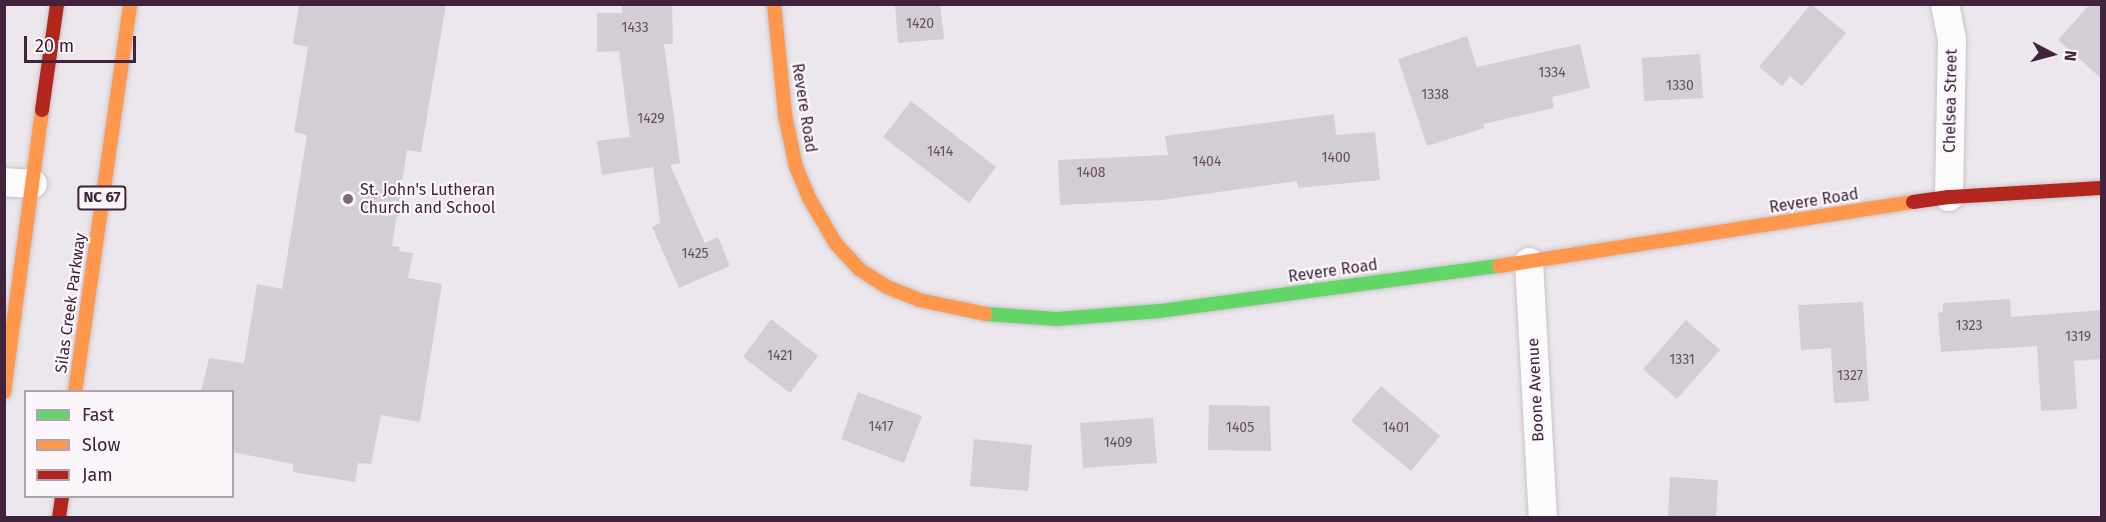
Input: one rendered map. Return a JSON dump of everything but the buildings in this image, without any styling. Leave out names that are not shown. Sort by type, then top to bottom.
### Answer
[{"type":"street","points":[[4,392],[57,4]]},
{"type":"street","name":"Silas Creek Parkway","points":[[75,390],[130,4]]},
{"type":"street","name":"Revere Road","points":[[774,4],[785,115],[796,167],[809,198],[836,244],[859,269],[887,287],[920,300],[988,314],[1057,319],[1160,311],[1529,262],[1949,197],[2102,188]]},
{"type":"street","name":"Chelsea Street","points":[[1945,4],[1952,39],[1949,197]]},
{"type":"street","points":[[4,182],[33,184]]},
{"type":"street","name":"Boone Avenue","points":[[1529,262],[1543,518]]},
{"type":"street","points":[[59,518],[62,498]]},
{"type":"traffic: fast","points":[[986,314],[1057,319],[1160,311],[1499,266]]},
{"type":"traffic: slow","points":[[75,390],[130,4]]},
{"type":"traffic: slow","points":[[774,4],[785,115],[796,167],[809,198],[836,244],[859,269],[887,287],[919,300],[986,314]]},
{"type":"traffic: slow","points":[[4,392],[42,110]]},
{"type":"traffic: slow","points":[[1499,266],[1913,202]]},
{"type":"traffic: jam","points":[[42,110],[57,4]]},
{"type":"traffic: jam","points":[[1913,202],[1949,197],[2102,188]]},
{"type":"traffic: jam","points":[[59,518],[62,498]]},
{"type":"place","name":"St. John's Lutheran Church and School","points":[[348,199]]}]
